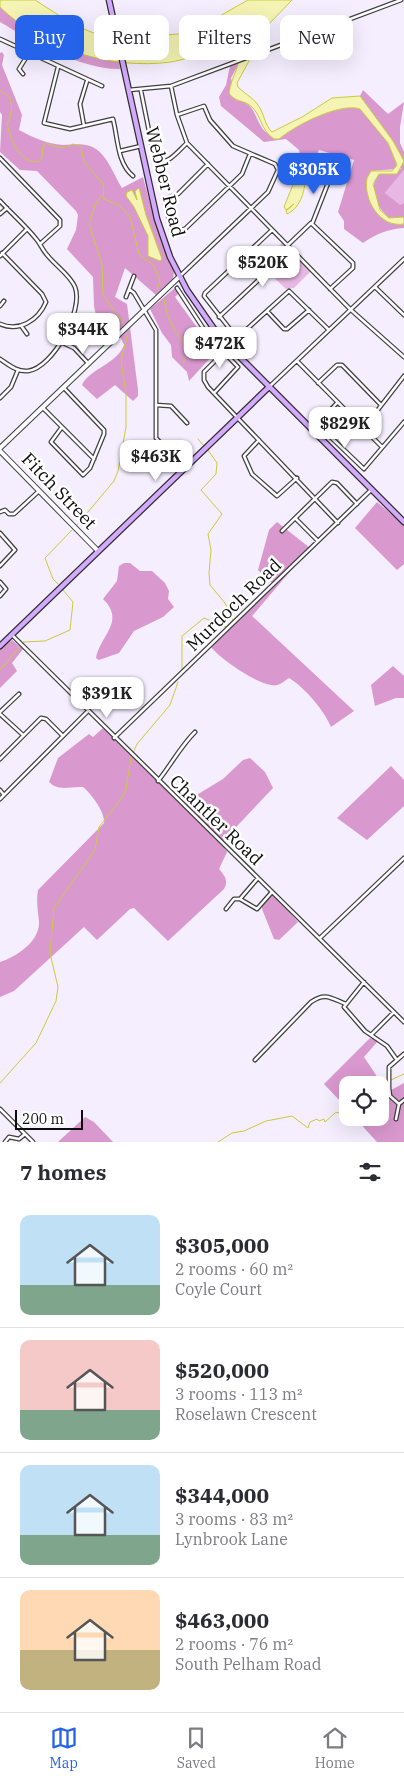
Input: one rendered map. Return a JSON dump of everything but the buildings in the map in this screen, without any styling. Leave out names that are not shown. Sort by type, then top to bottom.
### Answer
[{"type":"main road","name":"Webber Road","points":[[109,0],[157,219],[180,276],[210,325],[404,522]]},
{"type":"main road","points":[[0,646],[269,387]]},
{"type":"street","points":[[129,90],[170,86],[401,0]]},
{"type":"street","points":[[0,38],[15,46]]},
{"type":"street","points":[[22,74],[19,69],[25,60]]},
{"type":"street","points":[[44,60],[102,86]]},
{"type":"street","points":[[58,67],[44,123],[70,129],[113,119],[125,167],[133,176]]},
{"type":"street","points":[[84,126],[80,104],[87,80]]},
{"type":"street","points":[[170,86],[177,115],[187,143],[351,310],[404,357]]},
{"type":"street","points":[[141,90],[155,161],[159,162],[170,159],[187,143]]},
{"type":"street","points":[[0,449],[268,192],[278,170],[275,164],[236,148],[210,120],[205,106],[177,115]]},
{"type":"street","points":[[120,151],[141,146]]},
{"type":"street","points":[[208,164],[178,194],[164,199],[171,230],[174,232],[186,229],[244,172],[250,154]]},
{"type":"street","points":[[0,158],[60,220],[60,226],[40,244]]},
{"type":"street","points":[[288,245],[312,224],[332,173]]},
{"type":"street","points":[[0,201],[72,281],[77,292],[74,314],[56,352],[38,368],[18,370],[0,359]]},
{"type":"street","points":[[0,214],[6,208]]},
{"type":"street","points":[[312,224],[354,266],[330,288]]},
{"type":"street","points":[[0,324],[11,328],[22,327],[44,307],[45,299],[1,255],[27,229]]},
{"type":"street","points":[[272,230],[204,294],[219,317],[238,338],[289,291],[329,330]]},
{"type":"street","points":[[219,317],[265,274],[247,253]]},
{"type":"street","points":[[269,387],[404,259]]},
{"type":"street","points":[[126,297],[134,276]]},
{"type":"street","points":[[375,287],[404,314]]},
{"type":"street","points":[[177,288],[210,337],[238,367],[215,392]]},
{"type":"street","points":[[129,289],[134,293],[156,330],[156,438],[185,468]]},
{"type":"street","points":[[0,306],[4,301]]},
{"type":"street","points":[[267,311],[286,329],[291,328],[310,310]]},
{"type":"street","points":[[22,327],[27,334]]},
{"type":"street","points":[[198,346],[210,337]]},
{"type":"street","points":[[61,342],[74,348],[88,363]]},
{"type":"street","points":[[224,352],[204,372],[204,380],[338,523]]},
{"type":"street","points":[[297,361],[382,448]]},
{"type":"street","points":[[318,383],[337,365],[342,365],[381,405]]},
{"type":"street","points":[[0,398],[11,387],[18,370]]},
{"type":"street","points":[[363,429],[404,376]]},
{"type":"street","points":[[62,427],[51,442],[83,475],[90,468],[104,430],[64,388]]},
{"type":"street","points":[[337,403],[317,424],[364,469],[404,422]]},
{"type":"street","points":[[156,405],[171,406],[187,423]]},
{"type":"street","points":[[43,408],[94,459]]},
{"type":"street","points":[[259,440],[244,456],[252,474],[277,496],[296,478]]},
{"type":"street","name":"Fitch Street","points":[[0,449],[98,551]]},
{"type":"street","points":[[282,531],[335,482],[357,504]]},
{"type":"street","name":"Murdoch Road","points":[[114,738],[372,489]]},
{"type":"street","points":[[2,510],[14,514],[39,491]]},
{"type":"street","points":[[296,519],[318,542]]},
{"type":"street","points":[[0,533],[15,550],[0,566]]},
{"type":"street","points":[[0,582],[6,589],[0,596]]},
{"type":"street","name":"Chantler Road","points":[[12,635],[87,712],[404,1022]]},
{"type":"street","points":[[19,694],[0,713],[23,735]]},
{"type":"street","points":[[0,799],[87,712]]},
{"type":"street","points":[[0,758],[43,718],[63,736]]},
{"type":"street","points":[[158,781],[172,763],[183,744],[195,732]]},
{"type":"street","points":[[0,790],[4,795]]},
{"type":"street","points":[[320,938],[404,858]]},
{"type":"street","points":[[240,899],[258,878]]},
{"type":"street","points":[[226,909],[234,899],[240,899],[257,908],[272,892]]},
{"type":"street","points":[[364,982],[344,1007],[371,1035],[388,1046],[396,1060]]},
{"type":"street","points":[[256,1060],[320,996],[326,995],[346,1004]]},
{"type":"street","points":[[371,1035],[394,1012]]},
{"type":"street","points":[[387,1076],[387,1070],[404,1054]]},
{"type":"street","points":[[389,1092],[390,1096],[399,1104]]},
{"type":"street","points":[[396,1119],[399,1104],[404,1100]]},
{"type":"street","points":[[0,1109],[32,1142]]},
{"type":"street","points":[[5,1142],[9,1137],[19,1139],[25,1134]]},
{"type":"shaded area","points":[[0,0],[35,0],[58,15],[15,15],[15,20],[0,7]]},
{"type":"shaded area","points":[[248,0],[292,0],[270,23],[270,15],[221,15]]},
{"type":"shaded area","points":[[0,7],[15,20],[15,31],[0,22]]},
{"type":"shaded area","points":[[84,29],[94,33],[94,57],[84,54]]},
{"type":"shaded area","points":[[179,34],[179,60],[148,64],[108,60],[169,60],[169,35]]},
{"type":"shaded area","points":[[2,52],[4,55],[2,65],[22,115],[19,130],[34,138],[51,143],[83,145],[96,149],[108,162],[122,188],[143,177],[156,225],[174,272],[173,279],[156,295],[125,268],[115,297],[127,304],[138,390],[138,396],[133,401],[115,385],[97,399],[82,385],[86,379],[115,357],[124,345],[120,336],[114,330],[98,324],[94,306],[93,277],[67,249],[76,230],[78,215],[76,211],[37,171],[20,170],[0,152],[2,115],[0,112],[0,53]]},
{"type":"shaded area","points":[[84,54],[94,57],[94,60],[119,61],[120,69],[105,68],[74,60],[84,60]]},
{"type":"shaded area","points":[[239,61],[249,61],[237,83],[238,87],[256,103],[272,132],[302,117],[332,98],[360,96],[393,141],[404,161],[397,174],[379,174],[373,184],[380,210],[389,218],[404,217],[404,224],[388,222],[375,211],[371,203],[366,186],[367,178],[371,171],[392,171],[397,165],[388,143],[360,109],[341,109],[318,116],[279,139],[274,139],[266,131],[252,107],[234,98],[229,93]]},
{"type":"shaded area","points":[[240,61],[231,78],[236,100],[250,106],[263,130],[279,139],[318,116],[341,109],[360,109],[384,137],[394,154],[396,162],[396,169],[371,171],[367,178],[374,203],[381,217],[394,224],[404,224],[404,228],[382,232],[363,243],[344,229],[344,221],[338,212],[354,160],[319,150],[312,166],[302,165],[299,150],[286,139],[264,142],[221,106],[219,97],[226,85],[230,66]]},
{"type":"shaded area","points":[[363,90],[388,114],[404,102],[400,127],[400,143],[404,152],[404,170],[385,193],[400,205],[404,203],[404,217],[389,218],[375,198],[375,180],[379,174],[392,174],[401,169],[393,141],[360,96]]},
{"type":"shaded area","points":[[404,170],[404,203],[400,206],[385,193]]},
{"type":"shaded area","points":[[298,172],[306,174],[304,191],[296,207],[287,214],[286,211],[294,204],[286,210],[284,207]]},
{"type":"shaded area","points":[[139,188],[146,215],[162,259],[160,261],[148,256],[148,236],[134,207],[126,196],[127,192],[132,190],[137,200],[135,191]]},
{"type":"shaded area","points":[[283,242],[311,271],[294,288],[286,289],[260,264]]},
{"type":"shaded area","points":[[176,287],[179,293],[175,297],[214,351],[213,355],[189,381],[187,372],[172,357],[171,345],[162,333],[150,309]]},
{"type":"shaded area","points":[[377,502],[404,525],[404,564],[397,570],[355,528]]},
{"type":"shaded area","points":[[277,522],[310,548],[252,616],[354,711],[331,727],[313,699],[289,678],[276,685],[264,683],[239,670],[222,658],[211,647],[274,585],[258,570],[269,530]]},
{"type":"shaded area","points":[[124,563],[130,563],[140,571],[152,571],[165,583],[169,591],[168,599],[174,607],[163,617],[134,631],[119,653],[99,660],[96,658],[98,650],[112,622],[112,614],[103,599],[117,581],[119,566]]},
{"type":"shaded area","points":[[12,640],[23,649],[12,663],[17,671],[0,688],[0,649]]},
{"type":"shaded area","points":[[393,666],[404,676],[404,698],[396,698],[375,706],[371,685]]},
{"type":"shaded area","points":[[103,728],[185,802],[223,779],[243,760],[250,758],[265,772],[273,788],[221,843],[227,852],[219,869],[226,880],[224,889],[168,941],[134,908],[130,909],[97,940],[84,927],[14,991],[0,997],[0,962],[20,952],[36,936],[39,922],[38,890],[104,823],[103,814],[83,787],[61,788],[49,782],[58,758],[89,734],[93,737]]},
{"type":"shaded area","points":[[391,766],[404,780],[404,806],[367,840],[337,818]]},
{"type":"shaded area","points":[[270,893],[278,899],[298,922],[279,940],[274,939],[262,909],[262,902]]},
{"type":"shaded area","points":[[370,1038],[378,1041],[364,1057],[377,1076],[339,1076],[339,1100],[324,1084]]},
{"type":"shaded area","points":[[404,1083],[404,1142],[377,1142],[362,1126],[389,1126],[389,1091]]},
{"type":"shaded area","points":[[85,1117],[94,1122],[113,1142],[58,1142]]},
{"type":"waterway","points":[[0,91],[5,93],[10,100],[11,114],[7,124],[16,149],[25,158],[38,162],[42,157],[43,146],[46,143],[60,147],[73,144],[81,147],[84,162],[103,184],[104,199],[120,206],[130,217],[139,254],[153,265],[160,280],[157,290]]},
{"type":"waterway","points":[[102,195],[95,205],[89,224],[102,265],[103,295],[123,323]]},
{"type":"waterway","points":[[164,299],[167,314],[189,350],[183,363]]},
{"type":"waterway","points":[[77,525],[114,481],[118,471],[126,427],[126,394],[121,361],[128,333]]},
{"type":"waterway","points":[[198,439],[204,446]]},
{"type":"waterway","points":[[182,670],[182,636],[204,618],[226,627],[233,620],[225,603],[210,585],[211,550],[208,534],[222,514],[201,490],[216,474],[217,463],[208,450]]},
{"type":"waterway","points":[[58,584],[53,579],[45,558],[72,530]]},
{"type":"waterway","points":[[23,642],[45,641],[70,630],[73,602],[63,590]]},
{"type":"waterway","points":[[0,670],[20,647]]},
{"type":"waterway","points":[[133,753],[137,744],[170,705],[178,682]]},
{"type":"waterway","points":[[0,1083],[36,1043],[56,1001],[58,987],[50,953],[54,908],[95,850],[99,827],[121,799],[126,789],[131,758]]},
{"type":"waterway","points":[[389,1081],[404,1074]]},
{"type":"waterway","points":[[218,1142],[232,1133],[244,1131],[266,1121],[292,1116],[308,1128],[310,1122],[317,1119],[319,1121],[324,1119],[325,1122],[335,1113],[339,1112]]}]
